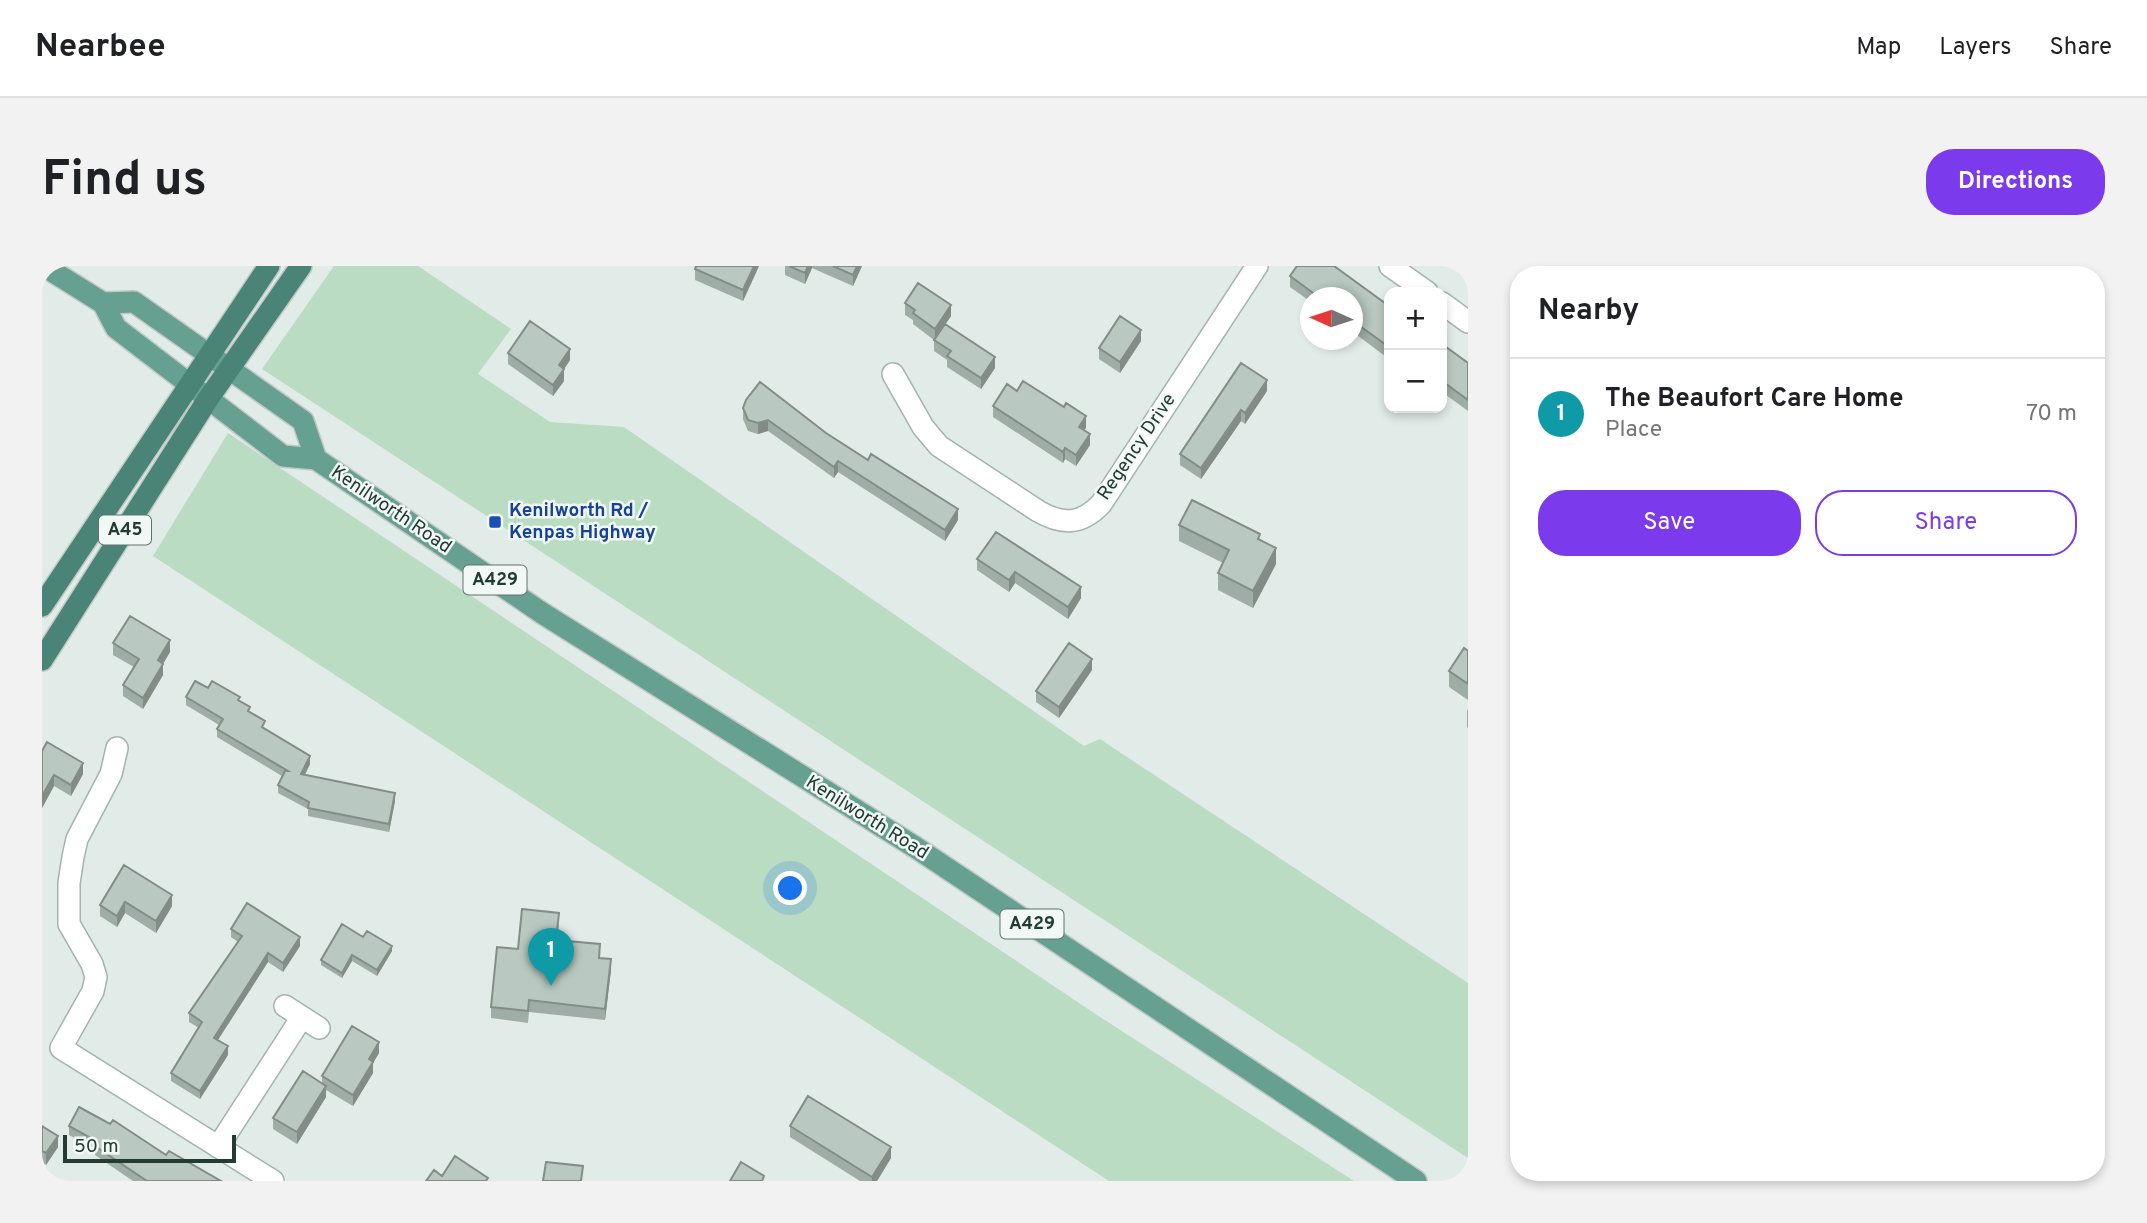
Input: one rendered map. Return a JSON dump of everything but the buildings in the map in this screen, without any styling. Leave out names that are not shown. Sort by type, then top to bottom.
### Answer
[{"type":"highway","name":"A45","points":[[42,606],[187,384],[269,266]]},
{"type":"highway","name":"A45","points":[[42,660],[208,399],[301,266]]},
{"type":"main road","name":"Kenilworth Road","points":[[44,266],[103,303],[116,328],[283,456],[316,458],[553,620],[915,847],[1416,1181]]},
{"type":"main road","name":"Kenilworth Road","points":[[103,303],[134,302],[228,371],[303,421],[316,458]]},
{"type":"street","name":"Regency Drive","points":[[893,374],[923,427],[939,446],[1053,520],[1075,522],[1101,504],[1257,266]]},
{"type":"street","points":[[1390,266],[1420,287]]},
{"type":"street","points":[[1447,307],[1468,322]]},
{"type":"street","points":[[117,748],[111,774],[77,839],[73,857],[69,883],[69,924],[92,964],[96,977],[93,991],[61,1048],[273,1181]]},
{"type":"street","points":[[218,1147],[302,1017]]},
{"type":"green space","points":[[334,266],[418,266],[511,329],[478,374],[550,422],[624,427],[1084,746],[1100,739],[1468,983],[1468,1158],[262,369]]},
{"type":"green space","points":[[228,433],[1094,1013],[1354,1181],[1109,1181],[153,556]]},
{"type":"place","name":"Kenilworth Rd / Kenpas Highway","points":[[495,522]]},
{"type":"place","name":"The Beaufort Care Home","points":[[551,986]]}]
